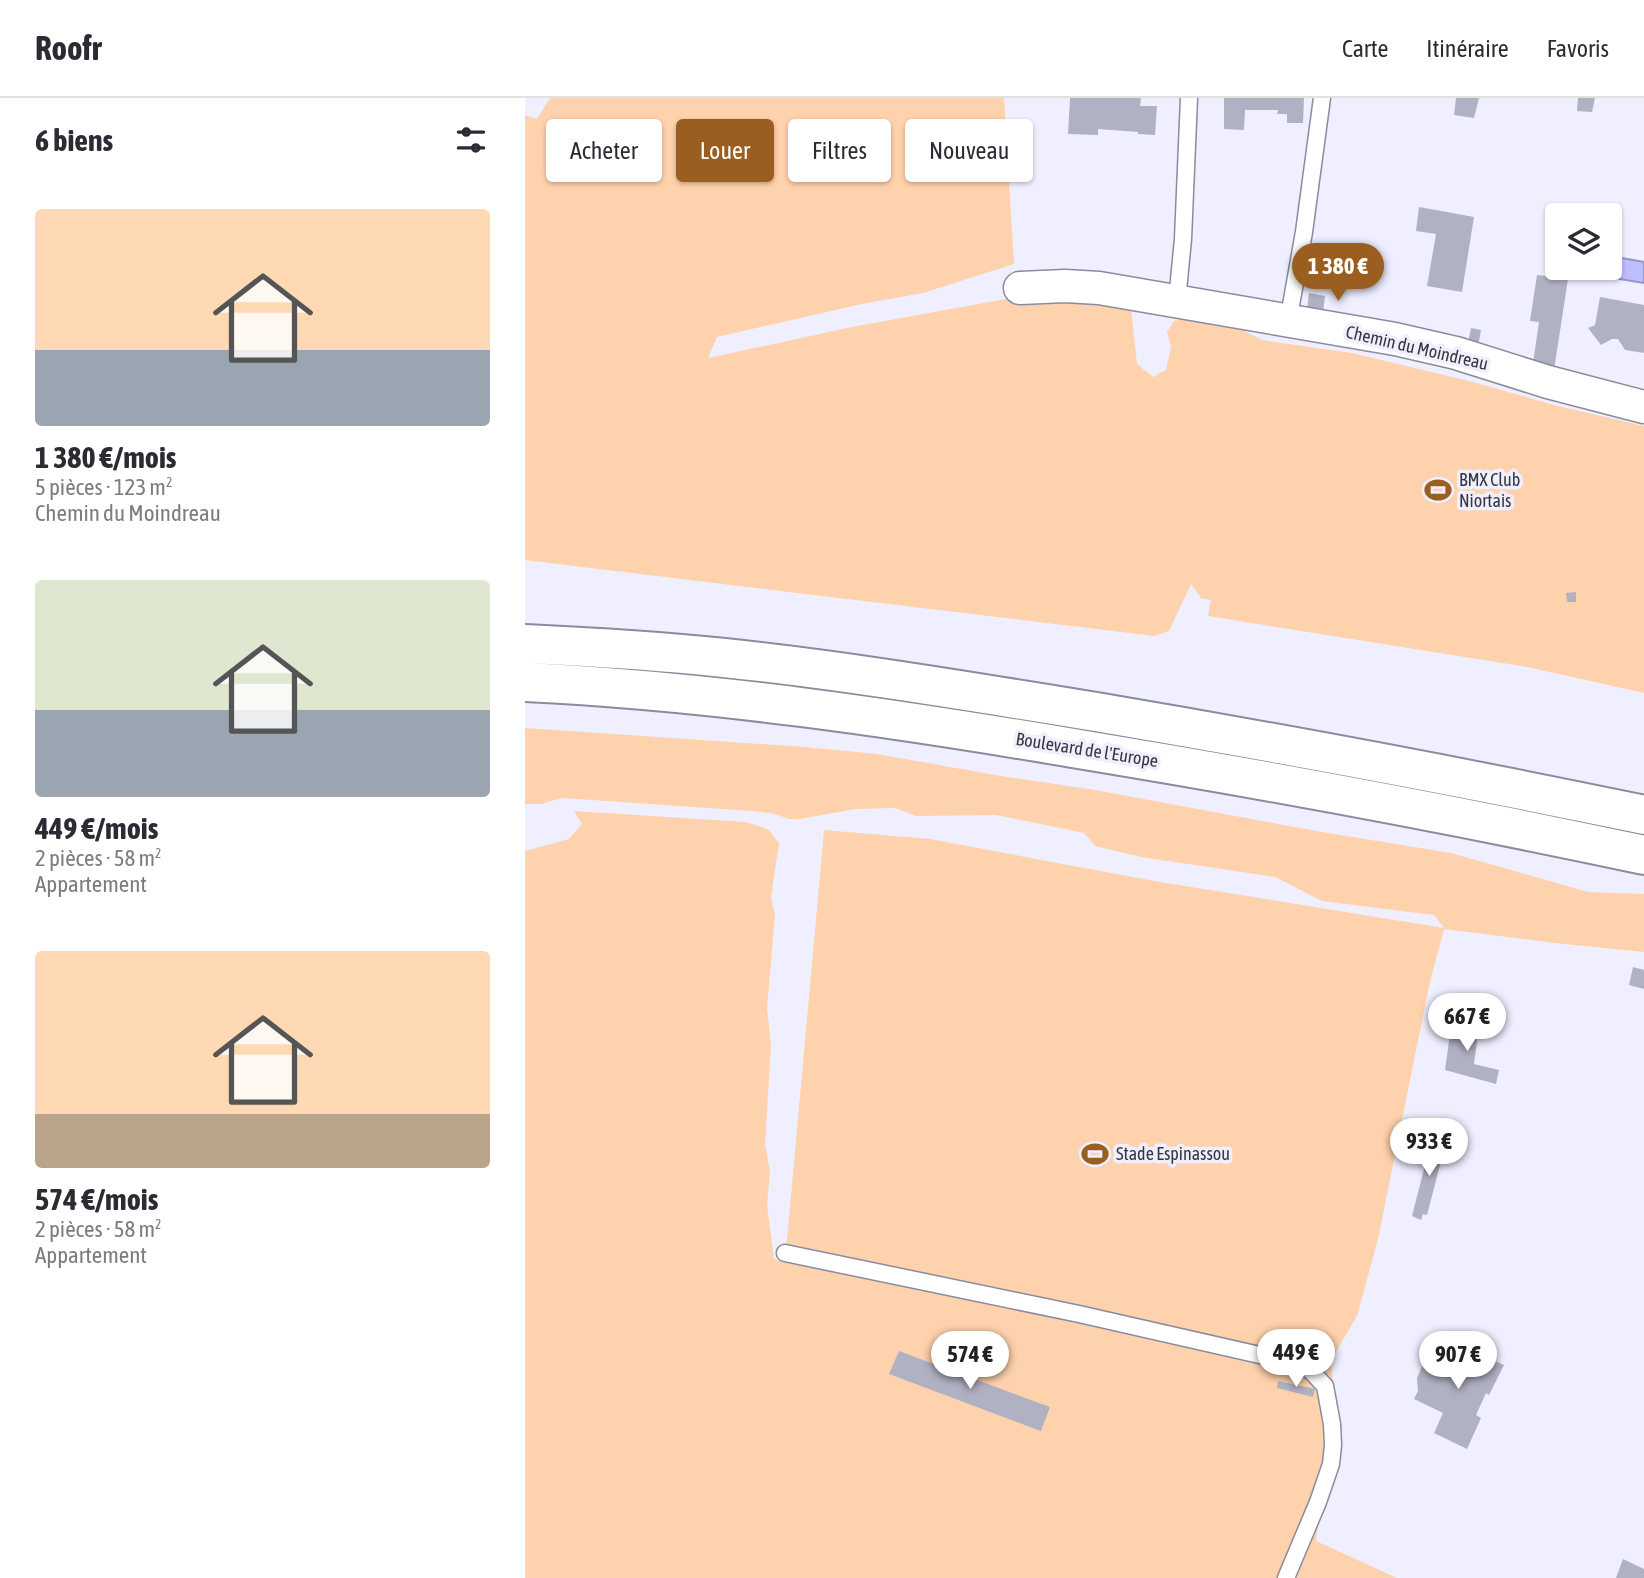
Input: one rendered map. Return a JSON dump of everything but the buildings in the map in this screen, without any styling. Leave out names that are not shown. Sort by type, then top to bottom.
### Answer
[{"type":"highway","points":[[525,643],[725,658],[992,695],[1296,747],[1644,815]]},
{"type":"highway","name":"Boulevard de l'Europe","points":[[525,682],[622,687],[730,698],[972,731],[1395,804],[1644,855]]},
{"type":"street","name":"Chemin du Moindreau","points":[[1020,289],[1065,286],[1099,288],[1395,339],[1456,353],[1548,382],[1644,407]]},
{"type":"lane","points":[[1177,301],[1183,239],[1189,98]]},
{"type":"lane","points":[[1288,322],[1304,232],[1322,98]]},
{"type":"lane","points":[[785,1253],[1079,1314],[1277,1359],[1310,1370],[1325,1387],[1332,1423],[1331,1464],[1286,1578]]},
{"type":"shaded area","points":[[550,98],[1004,98],[1005,119],[905,119],[905,182],[1009,182],[1014,264],[923,293],[717,337],[708,358],[852,327],[1017,297],[1130,300],[1137,364],[1153,377],[1166,370],[1171,346],[1167,332],[1174,321],[1190,316],[1242,330],[1262,340],[1352,353],[1644,426],[1644,693],[1527,667],[1208,616],[1211,600],[1201,598],[1191,584],[1169,631],[1154,636],[525,560],[525,115],[537,119]]},
{"type":"shaded area","name":"Stade Espinassou","points":[[525,728],[877,754],[1451,853],[1588,892],[1644,894],[1644,952],[1444,929],[1429,986],[1378,1239],[1357,1316],[1331,1360],[1334,1393],[1316,1541],[1397,1578],[525,1578],[525,851],[569,839],[582,824],[574,811],[745,822],[768,829],[779,843],[771,898],[775,915],[767,1008],[771,1045],[765,1144],[770,1172],[767,1205],[774,1259],[785,1263],[824,830],[930,839],[1154,881],[1444,928],[1434,915],[1322,901],[1275,877],[1141,857],[1095,846],[1084,833],[996,815],[916,816],[895,808],[855,809],[789,819],[752,811],[562,798],[541,804],[525,804]]},
{"type":"water","points":[[1622,258],[1644,262],[1644,283],[1622,279]]},
{"type":"place","name":"BMX Club Niortais","points":[[1438,490]]},
{"type":"place","name":"Stade Espinassou","points":[[1095,1154]]}]
